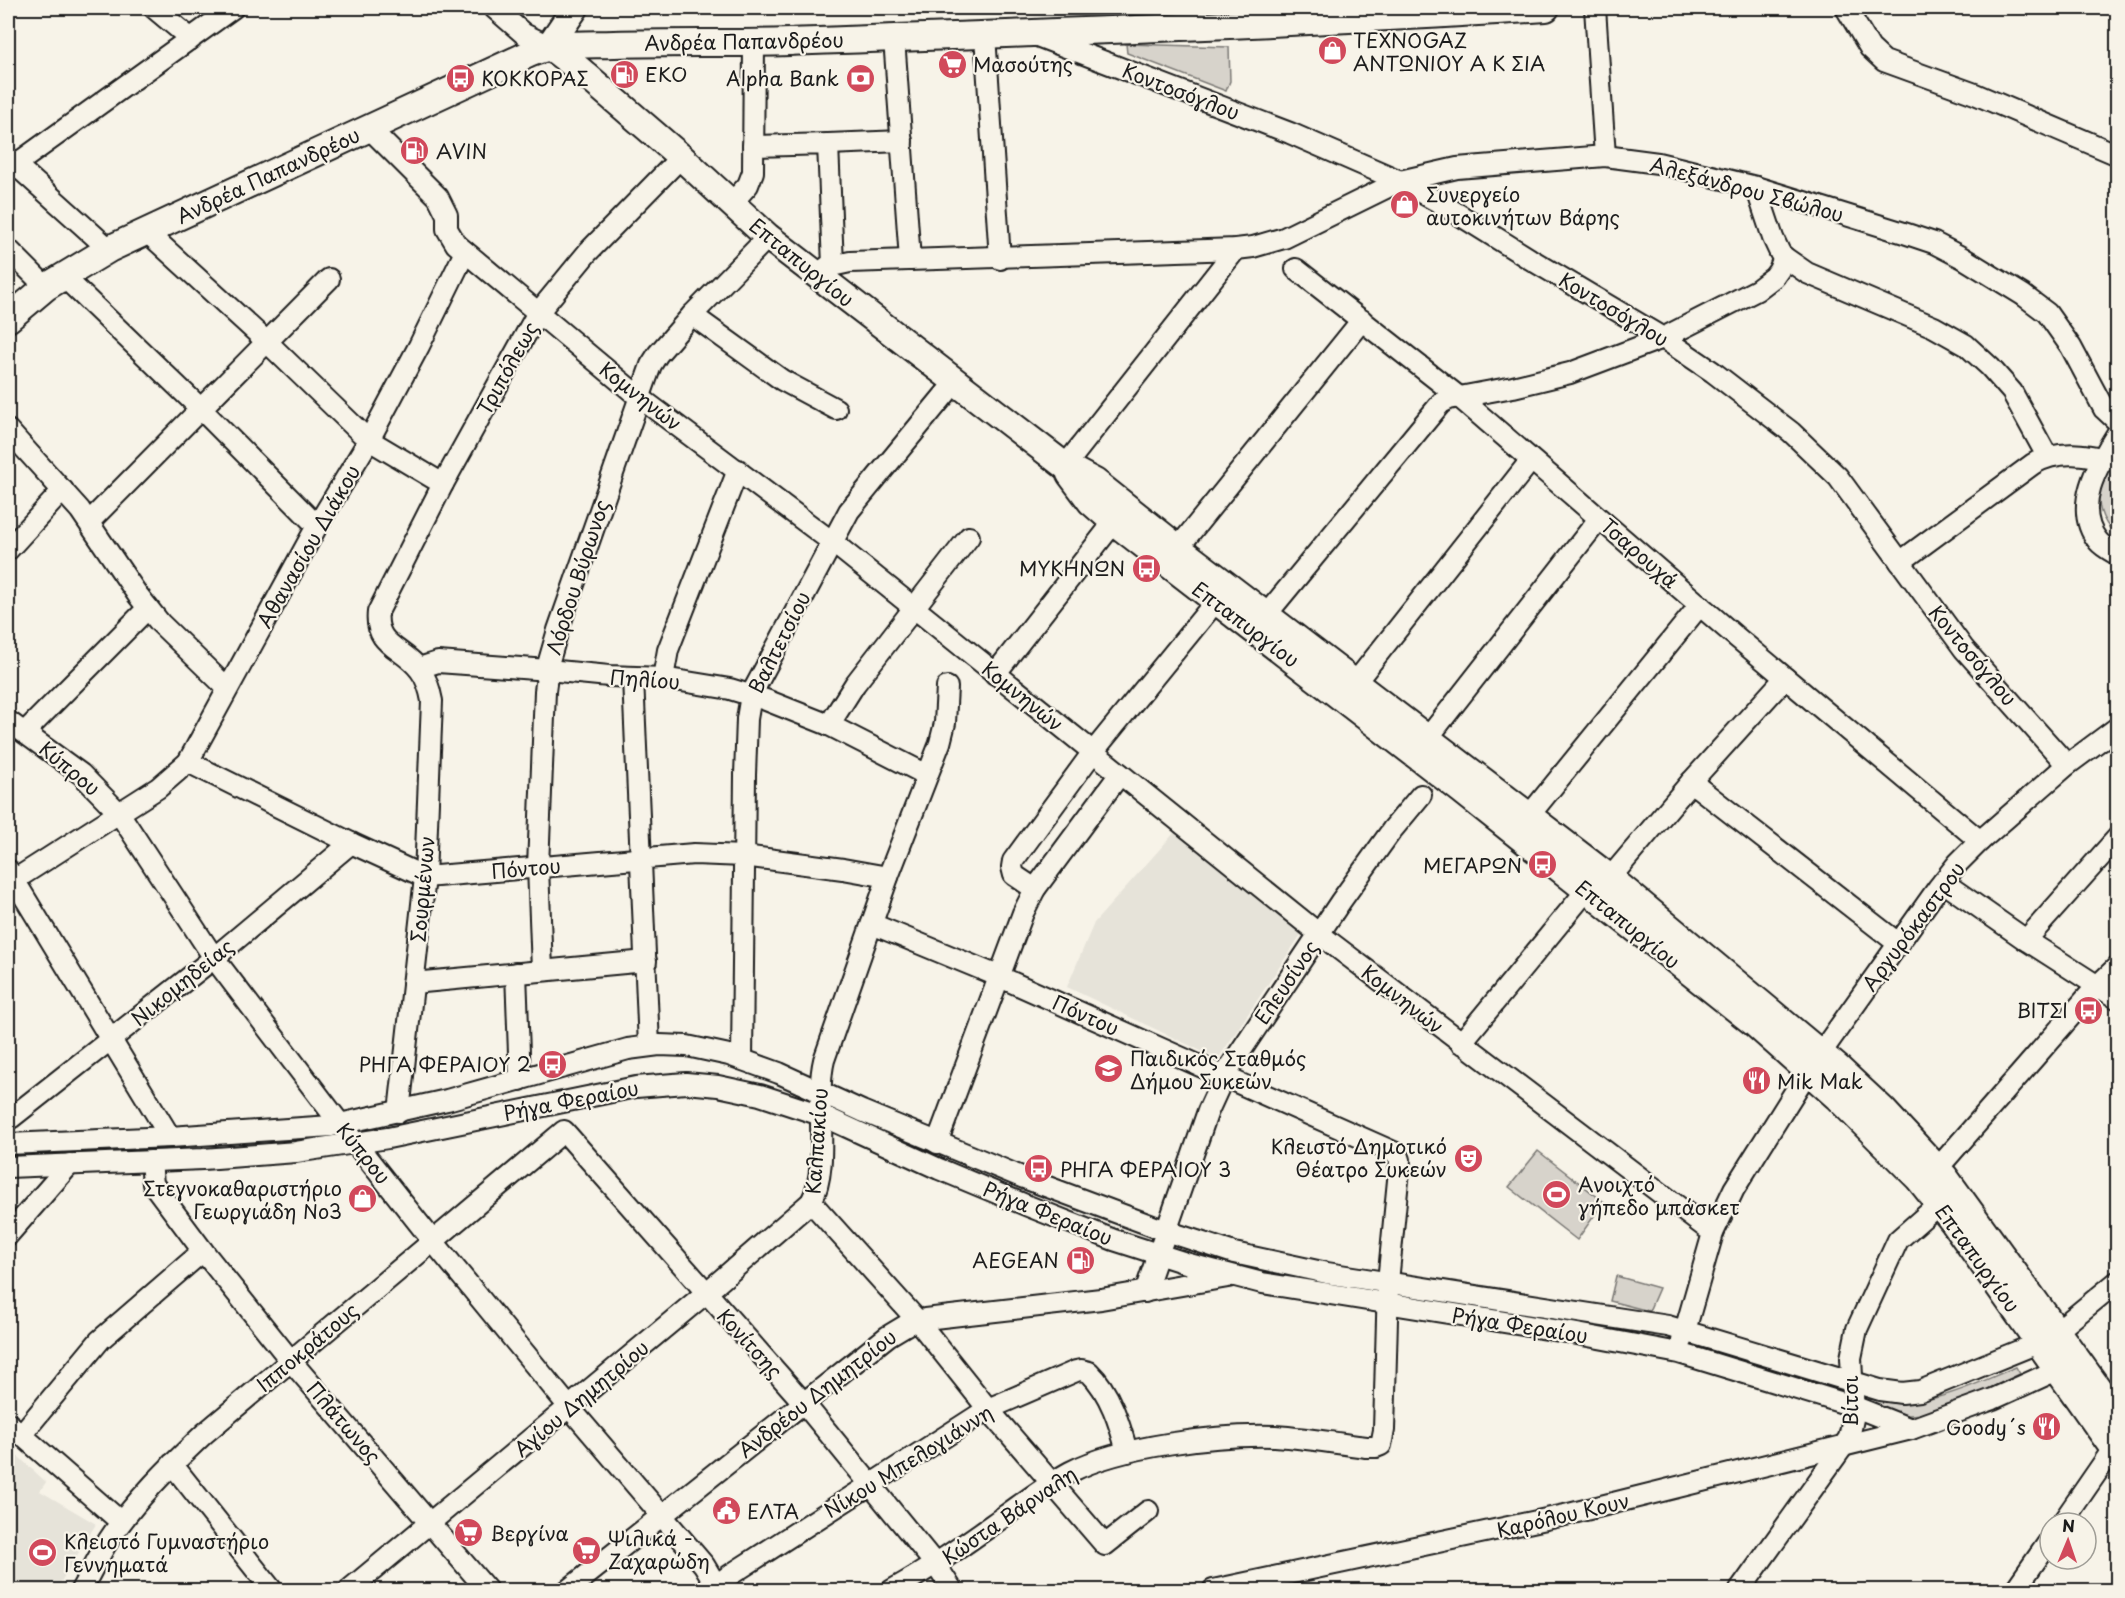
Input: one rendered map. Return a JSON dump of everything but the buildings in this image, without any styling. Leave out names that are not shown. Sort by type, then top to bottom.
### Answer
[{"type":"main road","points":[[549,46],[575,8]]},
{"type":"main road","name":"Ανδρέα Παπανδρέου","points":[[8,319],[54,281],[109,249],[549,46],[754,43],[1196,27],[1546,8]]},
{"type":"main road","name":"Επταπυργίου","points":[[549,46],[681,158],[768,237],[825,271],[956,381],[1065,466],[1095,482],[1610,878],[1814,1062],[1939,1204],[1981,1260],[2047,1337]]},
{"type":"main road","name":"Επταπυργίου","points":[[1065,466],[1091,502],[1114,522],[1356,707],[1754,1023],[1814,1062],[1863,1090],[1938,1168],[1965,1203],[2047,1337],[2068,1366],[2115,1452]]},
{"type":"main road","name":"Επταπυργίου","points":[[2068,1366],[2118,1416]]},
{"type":"street","points":[[154,8],[191,39]]},
{"type":"street","points":[[109,249],[11,162],[191,39],[232,8]]},
{"type":"street","points":[[494,8],[524,34],[549,46]]},
{"type":"street","points":[[1595,8],[1605,156]]},
{"type":"street","points":[[1846,8],[1870,48],[1884,61],[1975,94],[2118,155]]},
{"type":"street","name":"Κοντοσόγλου","points":[[1029,33],[1290,133],[1401,181],[1663,338],[1731,386],[1808,447],[1847,489],[1975,662],[2067,765]]},
{"type":"street","points":[[986,35],[1000,258]]},
{"type":"street","points":[[894,38],[910,260]]},
{"type":"street","points":[[731,204],[750,181],[753,172],[754,43]]},
{"type":"street","name":"Κομνηνών","points":[[369,129],[438,196],[447,215],[447,229],[450,236],[465,252],[537,314],[639,397],[831,541],[1318,933],[1713,1233]]},
{"type":"street","points":[[753,146],[902,141]]},
{"type":"street","points":[[825,271],[828,144]]},
{"type":"street","name":"Αλεξάνδρου Σβώλου","points":[[825,271],[850,262],[1253,247],[1284,238],[1401,181],[1475,166],[1605,156],[1658,163],[1756,188],[1934,243],[1982,269],[2047,313],[2081,363],[2104,409],[2118,422]]},
{"type":"street","name":"Τριπόλεως","points":[[419,668],[378,630],[378,612],[443,484],[537,314],[588,252],[681,158]]},
{"type":"street","points":[[1756,188],[1773,238],[1784,257],[1807,273],[1946,332],[1966,345],[2012,392],[2047,456]]},
{"type":"street","points":[[147,232],[369,440],[443,484]]},
{"type":"street","name":"Λόρδου Βύρωνος","points":[[542,970],[538,867],[548,670],[558,630],[648,372],[658,354],[692,315],[768,237]]},
{"type":"street","points":[[8,249],[54,281],[201,410],[317,526]]},
{"type":"street","points":[[1065,466],[1236,249]]},
{"type":"street","name":"Αθανασίου Διάκου","points":[[10,878],[158,788],[188,762],[317,526],[369,440],[415,354],[465,252]]},
{"type":"street","points":[[1266,615],[1442,403],[1459,397],[1514,387],[1570,373],[1663,338],[1756,290],[1774,277],[1784,257]]},
{"type":"street","name":"Τσαρουχά","points":[[1296,269],[1459,397],[1785,678],[1980,841]]},
{"type":"street","points":[[89,522],[329,279]]},
{"type":"street","points":[[692,315],[782,380],[836,409]]},
{"type":"street","points":[[1178,548],[1362,320]]},
{"type":"street","name":"Βαλτετσίου","points":[[742,1059],[745,775],[747,719],[751,695],[831,541],[856,501],[956,381]]},
{"type":"street","points":[[8,430],[89,522],[148,608],[227,688]]},
{"type":"street","points":[[2118,432],[2110,459],[2090,488],[2088,515],[2098,541],[2118,555]]},
{"type":"street","points":[[1899,562],[2047,456],[2072,454],[2110,459]]},
{"type":"street","points":[[1355,683],[1532,460]]},
{"type":"street","points":[[663,678],[668,650],[738,470]]},
{"type":"street","points":[[8,550],[63,490]]},
{"type":"street","points":[[1427,739],[1599,519]]},
{"type":"street","points":[[995,674],[1114,522]]},
{"type":"street","points":[[829,725],[855,684],[969,537]]},
{"type":"street","points":[[1035,889],[1014,875],[1013,861],[1093,752],[1216,601]]},
{"type":"street","points":[[1528,817],[1700,605]]},
{"type":"street","points":[[26,732],[148,608]]},
{"type":"street","name":"Πηλίου","points":[[419,668],[438,662],[633,678],[663,678],[751,695],[829,725],[927,775]]},
{"type":"street","name":"Σουρμένων","points":[[399,1112],[425,877],[432,701],[430,689],[419,668]]},
{"type":"street","points":[[633,678],[649,1046]]},
{"type":"street","points":[[1610,878],[1691,782],[1785,678]]},
{"type":"street","name":"Καλπακίου","points":[[947,687],[943,734],[888,877],[824,1060],[821,1075],[818,1175],[811,1202],[917,1320],[988,1410],[1105,1545],[1148,1511]]},
{"type":"street","name":"Κύπρου","points":[[8,721],[81,774],[119,813],[214,958],[341,1125],[569,1407],[704,1565],[715,1589]]},
{"type":"street","name":"Αργυρόκαστρου","points":[[1679,1353],[1713,1233],[1739,1181],[1814,1062],[1943,882],[1980,841],[2067,765],[2118,727]]},
{"type":"street","name":"Πόντου","points":[[188,762],[425,877],[680,854],[744,856],[888,877]]},
{"type":"street","points":[[937,1143],[1023,913],[1035,889],[1120,774]]},
{"type":"street","points":[[1691,782],[1899,944]]},
{"type":"street","name":"Ελευσίνος","points":[[1158,1254],[1208,1111],[1224,1076],[1318,933],[1392,830],[1421,795]]},
{"type":"street","points":[[2026,940],[2118,837]]},
{"type":"street","name":"Νικομηδείας","points":[[9,1115],[110,1040],[214,958],[351,843]]},
{"type":"street","points":[[10,878],[170,1137]]},
{"type":"street","points":[[1943,882],[2026,940],[2118,999]]},
{"type":"street","points":[[1461,1043],[1586,891]]},
{"type":"street","name":"Πόντου","points":[[872,924],[998,976],[1398,1154],[1400,1170],[1388,1282]]},
{"type":"street","points":[[413,982],[646,961]]},
{"type":"street","points":[[1938,1168],[2097,986],[2118,966]]},
{"type":"street","points":[[516,973],[520,1080]]},
{"type":"street","name":"Ρήγα Φεραίου","points":[[12,1144],[170,1137],[341,1125],[399,1112],[614,1053],[649,1046],[696,1047],[742,1059],[779,1073],[937,1143],[1199,1242],[1268,1261],[1327,1273],[1685,1330],[1851,1383],[1893,1392],[1920,1391],[2047,1337],[2118,1281]]},
{"type":"street","name":"Ρήγα Φεραίου","points":[[13,1166],[269,1155],[356,1144],[616,1090],[668,1084],[702,1084],[760,1095],[821,1115],[985,1189],[1094,1232],[1234,1276],[1679,1353],[1853,1406],[1911,1429]]},
{"type":"street","points":[[9,1115],[13,1166]]},
{"type":"street","name":"Ιπποκράτους","points":[[81,1590],[121,1522],[172,1464],[205,1433],[432,1240],[564,1131]]},
{"type":"street","name":"Κονίτσης","points":[[564,1131],[803,1402],[936,1565],[951,1588]]},
{"type":"street","name":"Πλάτωνος","points":[[151,1161],[153,1184],[203,1251],[291,1360],[487,1590]]},
{"type":"street","points":[[8,1235],[70,1164]]},
{"type":"street","name":"Αγίου Δημητρίου","points":[[349,1590],[706,1293],[811,1202]]},
{"type":"street","name":"Βίτσι","points":[[1740,1590],[1845,1446],[1852,1429],[1852,1348],[1857,1329],[1902,1234],[1939,1204]]},
{"type":"street","points":[[121,1522],[14,1429],[100,1340],[203,1251]]},
{"type":"street","points":[[1145,1292],[1158,1254]]},
{"type":"street","name":"Ανδρέου Δημητρίου","points":[[568,1590],[892,1333],[917,1320],[1145,1292],[1234,1276]]},
{"type":"street","points":[[1387,1303],[1388,1282]]},
{"type":"street","name":"Κώστα Βάρναλη","points":[[892,1590],[936,1565],[1051,1483],[1088,1464],[1127,1452],[1173,1443],[1268,1436],[1376,1447],[1381,1444],[1384,1430],[1387,1303]]},
{"type":"street","points":[[1911,1429],[1993,1399],[2068,1366]]},
{"type":"street","name":"Νίκου Μπελογιάννη","points":[[715,1589],[870,1484],[988,1410],[1076,1371],[1086,1370],[1093,1375],[1119,1424],[1127,1452]]},
{"type":"street","name":"Καρόλου Κουν","points":[[1213,1590],[1545,1520],[1911,1429]]},
{"type":"street","points":[[2071,1511],[2115,1452]]},
{"type":"street","points":[[172,1464],[272,1590]]},
{"type":"street","points":[[2015,1590],[2038,1557]]},
{"type":"shaded area","points":[[1126,44],[1229,47],[1230,81],[1226,91],[1127,53]]},
{"type":"shaded area","points":[[2108,468],[2117,468],[2117,536],[2106,524],[2099,504],[2102,478]]},
{"type":"shaded area","points":[[1175,832],[1302,933],[1218,1059],[1067,987],[1094,923]]},
{"type":"shaded area","name":"Ανοιχτό γήπεδο μπάσκετ","points":[[1538,1151],[1604,1202],[1577,1240],[1509,1187]]},
{"type":"shaded area","points":[[1616,1276],[1659,1288],[1649,1311],[1610,1301]]},
{"type":"shaded area","points":[[2016,1367],[2020,1374],[1964,1400],[1933,1411],[1907,1415],[1867,1401],[1873,1398],[1910,1402],[1946,1395]]},
{"type":"shaded area","name":"Κλειστό Γυμναστήριο Γεννηματά","points":[[8,1447],[46,1482],[40,1491],[96,1524],[56,1590],[8,1590]]},
{"type":"place","name":"TEXNOGAZ ΑΝΤΩΝΙΟΥ Α Κ ΣΙΑ","points":[[1332,51]]},
{"type":"place","name":"Μασούτης","points":[[952,64]]},
{"type":"place","name":"ΕΚΟ","points":[[624,74]]},
{"type":"place","name":"ΚΟΚΚΟΡΑΣ","points":[[460,78]]},
{"type":"place","name":"Alpha Bank","points":[[860,78]]},
{"type":"place","name":"AVIN","points":[[415,151]]},
{"type":"place","name":"Συνεργείο αυτοκινήτων Βάρης","points":[[1405,205]]},
{"type":"place","name":"ΜΥΚΗΝΩΝ","points":[[1146,568]]},
{"type":"place","name":"ΜΕΓΑΡΩΝ","points":[[1543,865]]},
{"type":"place","name":"ΒΙΤΣΙ","points":[[2089,1010]]},
{"type":"place","name":"ΡΗΓΑ ΦΕΡΑΙΟΥ 2","points":[[552,1064]]},
{"type":"place","name":"Παιδικός Σταθμός Δήμου Συκεών","points":[[1109,1069]]},
{"type":"place","name":"Mik Mak","points":[[1756,1081]]},
{"type":"place","name":"Κλειστό Δημοτικό Θέατρο Συκεών","points":[[1468,1158]]},
{"type":"place","name":"ΡΗΓΑ ΦΕΡΑΙΟΥ 3","points":[[1039,1169]]},
{"type":"place","name":"Ανοιχτό γήπεδο μπάσκετ","points":[[1557,1195]]},
{"type":"place","name":"Στεγνοκαθαριστήριο Γεωργιάδη Νο3","points":[[363,1199]]},
{"type":"place","name":"AEGEAN","points":[[1080,1260]]},
{"type":"place","name":"Goody´s","points":[[2047,1427]]},
{"type":"place","name":"ΕΛΤΑ","points":[[726,1511]]},
{"type":"place","name":"Βεργίνα","points":[[469,1533]]},
{"type":"place","name":"Ψιλικά - Ζαχαρώδη","points":[[587,1550]]},
{"type":"place","name":"Κλειστό Γυμναστήριο Γεννηματά","points":[[43,1553]]}]
